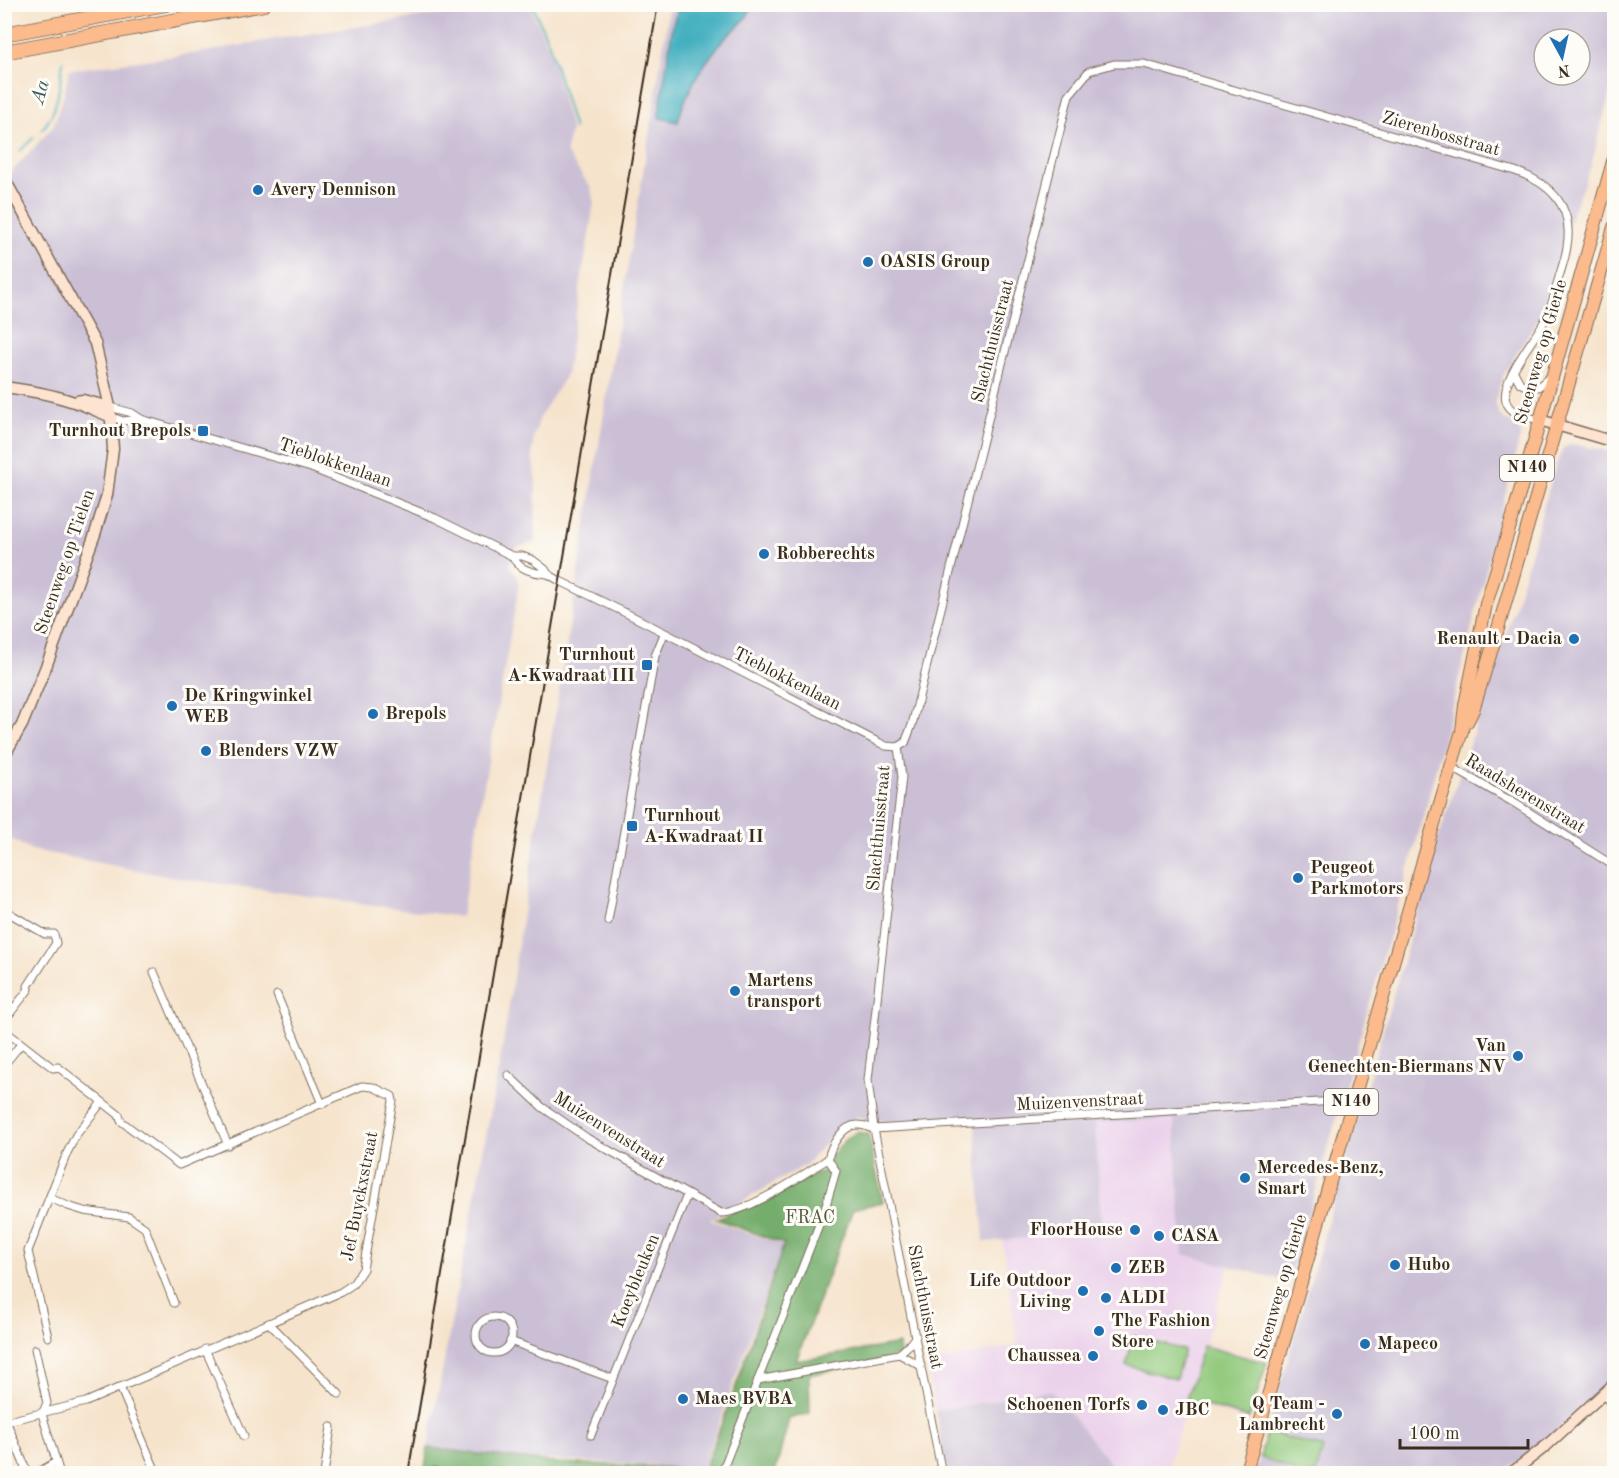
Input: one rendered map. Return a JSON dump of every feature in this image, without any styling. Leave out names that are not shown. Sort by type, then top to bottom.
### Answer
[{"type":"highway","points":[[4,34],[166,4]]},
{"type":"highway","points":[[4,52],[264,4]]},
{"type":"main road","name":"Steenweg op Gierle","points":[[1245,1473],[1280,1359],[1352,1100],[1462,731],[1465,705],[1486,604],[1614,158]]},
{"type":"main road","name":"Steenweg op Gierle","points":[[1462,731],[1473,711],[1496,639],[1614,227]]},
{"type":"street","name":"Zierenbosstraat","points":[[1069,95],[1089,70],[1114,64],[1144,64],[1515,171],[1542,183],[1559,201],[1566,217],[1568,245],[1547,318],[1505,391],[1509,407],[1521,414],[1540,420]]},
{"type":"street","name":"Slachthuisstraat","points":[[942,1473],[874,1129],[868,1080],[902,777],[898,747],[905,743],[912,725],[1069,95]]},
{"type":"street","name":"Steenweg op Tielen","points":[[4,178],[95,343],[111,412],[113,450],[108,495],[98,525],[48,664],[22,725],[4,756]]},
{"type":"street","points":[[1514,372],[1520,383],[1529,388],[1538,387],[1553,375]]},
{"type":"street","points":[[4,387],[74,401],[86,408],[111,412]]},
{"type":"street","name":"Tieblokkenlaan","points":[[111,412],[123,421],[141,419],[311,468],[404,504],[512,556],[534,560],[545,568],[548,574]]},
{"type":"street","points":[[1540,420],[1614,442]]},
{"type":"street","name":"Tieblokkenlaan","points":[[512,556],[518,564],[531,573],[548,574],[886,746],[898,747]]},
{"type":"street","points":[[608,921],[655,656],[664,634]]},
{"type":"street","name":"Raadsherenstraat","points":[[1451,767],[1516,804],[1614,866]]},
{"type":"street","points":[[4,910],[45,934],[54,934],[56,943],[28,986],[29,989],[4,1021]]},
{"type":"street","points":[[154,972],[228,1145]]},
{"type":"street","points":[[277,995],[322,1104]]},
{"type":"street","name":"Jef Buyckxstraat","points":[[4,1030],[53,1068],[58,1067],[119,1115],[121,1121],[179,1165],[366,1085],[392,1096],[393,1101],[363,1269],[353,1284],[341,1292],[86,1402],[42,1414],[5,1420]]},
{"type":"street","points":[[4,1065],[21,1044]]},
{"type":"street","name":"Muizenvenstraat","points":[[508,1075],[542,1107],[587,1138],[721,1213],[738,1211],[828,1159],[830,1151],[845,1130],[860,1125],[874,1129],[1352,1100]]},
{"type":"street","points":[[48,1337],[28,1251],[76,1135],[102,1102]]},
{"type":"street","points":[[721,1473],[824,1212],[836,1171],[828,1159]]},
{"type":"street","name":"Koeybleuken","points":[[591,1435],[687,1195]]},
{"type":"street","points":[[50,1198],[84,1211],[129,1217],[145,1228],[174,1303]]},
{"type":"street","points":[[489,1317],[497,1317],[509,1326],[512,1334],[510,1341],[501,1351],[487,1351],[477,1341],[477,1328],[489,1317]]},
{"type":"street","points":[[269,1323],[339,1394]]},
{"type":"street","points":[[758,1380],[899,1354],[916,1336]]},
{"type":"street","points":[[510,1341],[613,1379]]},
{"type":"street","points":[[35,1349],[47,1403],[42,1414],[60,1473]]},
{"type":"street","points":[[205,1349],[244,1436]]},
{"type":"street","points":[[899,1354],[921,1366]]},
{"type":"street","points":[[1515,1472],[1614,1384]]},
{"type":"street","points":[[120,1388],[157,1473]]},
{"type":"street","points":[[1604,1394],[1614,1409]]},
{"type":"street","points":[[5,1420],[28,1473]]},
{"type":"street","points":[[324,1473],[331,1426]]},
{"type":"street","points":[[36,1473],[56,1462]]},
{"type":"street","points":[[434,1471],[443,1473]]},
{"type":"shaded area","points":[[500,5],[530,6],[550,52],[571,131],[566,149],[567,154],[591,188],[594,203],[566,375],[540,417],[534,436],[532,453],[536,483],[535,542],[517,547],[509,565],[517,575],[519,585],[461,917],[178,878],[32,850],[5,836],[4,180],[53,127],[64,95],[69,70],[199,53]]},
{"type":"shaded area","points":[[670,5],[1614,5],[1614,76],[1591,166],[1572,213],[1540,315],[1503,376],[1495,401],[1499,413],[1515,425],[1521,433],[1424,815],[1289,1282],[1183,1254],[1174,1119],[1095,1123],[1102,1235],[1075,1228],[1060,1229],[1025,1238],[984,1242],[974,1116],[883,1122],[857,1117],[840,1126],[807,1164],[710,1220],[783,1245],[703,1468],[496,1457],[428,1448],[503,1044]]},
{"type":"shaded area","points":[[1572,444],[1614,452],[1614,1377],[1544,1442],[1501,1473],[1255,1474],[1438,840],[1515,606],[1556,465],[1563,448]]},
{"type":"shaded area","points":[[1174,1119],[1183,1253],[1229,1266],[1205,1344],[1266,1361],[1249,1421],[1188,1402],[1166,1473],[1118,1473],[1051,1390],[936,1411],[927,1364],[1018,1345],[1002,1240],[1075,1228],[1102,1235],[1095,1123]]},
{"type":"shaded area","points":[[1051,1390],[1118,1473],[947,1473],[936,1411]]},
{"type":"green space","name":"FRAC","points":[[857,1132],[868,1134],[883,1202],[853,1209],[796,1361],[899,1344],[900,1356],[809,1375],[810,1413],[789,1419],[775,1473],[424,1474],[428,1448],[558,1463],[704,1469],[735,1389],[784,1244],[716,1219],[827,1169],[825,1163],[847,1138]]},
{"type":"green space","points":[[1134,1336],[1184,1350],[1176,1379],[1126,1365]]},
{"type":"green space","points":[[1203,1346],[1267,1363],[1249,1418],[1186,1400]]},
{"type":"green space","points":[[1267,1432],[1323,1448],[1316,1473],[1299,1473],[1260,1457]]},
{"type":"water","points":[[686,5],[752,5],[747,16],[720,44],[701,71],[685,101],[678,122],[659,118],[659,113],[673,24],[677,12]]},
{"type":"waterway","points":[[532,4],[549,44],[574,129]]},
{"type":"waterway","name":"Aa","points":[[42,129],[52,115],[55,106],[63,61]]},
{"type":"waterway","name":"Aa","points":[[20,151],[33,138]]},
{"type":"railway","points":[[408,1474],[658,4]]},
{"type":"place","name":"Avery Dennison","points":[[258,190]]},
{"type":"place","name":"OASIS Group","points":[[868,262]]},
{"type":"place","name":"Turnhout Brepols","points":[[203,431]]},
{"type":"place","name":"Robberechts","points":[[764,554]]},
{"type":"place","name":"Renault - Dacia","points":[[1574,639]]},
{"type":"place","name":"Turnhout A-Kwadraat III","points":[[647,665]]},
{"type":"place","name":"De Kringwinkel WEB","points":[[172,706]]},
{"type":"place","name":"Brepols","points":[[373,714]]},
{"type":"place","name":"Blenders VZW","points":[[206,751]]},
{"type":"place","name":"Turnhout A-Kwadraat II","points":[[632,826]]},
{"type":"place","name":"Peugeot Parkmotors","points":[[1298,878]]},
{"type":"place","name":"Martens transport","points":[[735,991]]},
{"type":"place","name":"Van Genechten-Biermans NV","points":[[1518,1056]]},
{"type":"place","name":"Mercedes-Benz, Smart","points":[[1245,1178]]},
{"type":"place","name":"FloorHouse","points":[[1135,1230]]},
{"type":"place","name":"CASA","points":[[1159,1236]]},
{"type":"place","name":"Hubo","points":[[1395,1265]]},
{"type":"place","name":"ZEB","points":[[1116,1268]]},
{"type":"place","name":"Life Outdoor Living","points":[[1083,1291]]},
{"type":"place","name":"ALDI","points":[[1106,1298]]},
{"type":"place","name":"The Fashion Store","points":[[1099,1331]]},
{"type":"place","name":"Mapeco","points":[[1365,1344]]},
{"type":"place","name":"Chaussea","points":[[1093,1356]]},
{"type":"place","name":"Maes BVBA","points":[[683,1399]]},
{"type":"place","name":"Schoenen Torfs","points":[[1142,1405]]},
{"type":"place","name":"JBC","points":[[1163,1410]]},
{"type":"place","name":"Q Team - Lambrecht","points":[[1337,1414]]}]
